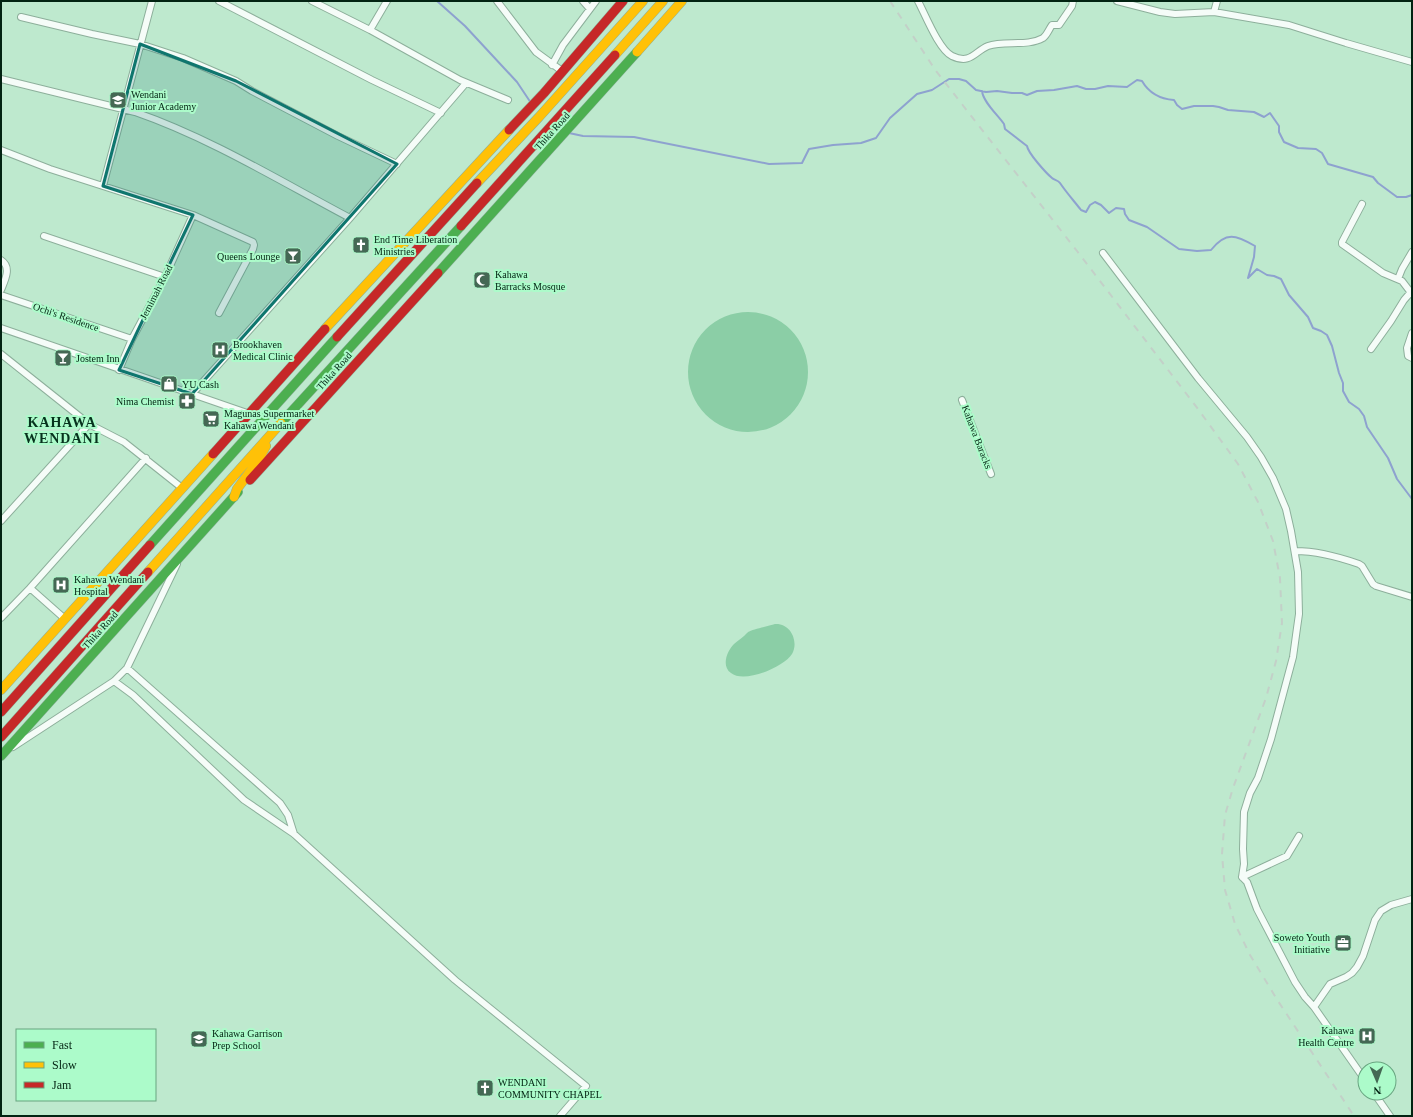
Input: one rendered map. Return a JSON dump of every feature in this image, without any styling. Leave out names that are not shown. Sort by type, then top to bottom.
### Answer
[{"type":"main road","points":[[1,690],[364,286],[544,93],[623,1]]},
{"type":"main road","name":"Thika Road","points":[[1,712],[234,450],[469,191],[539,117],[643,1]]},
{"type":"main road","name":"Thika Road","points":[[1,737],[272,433],[664,1]]},
{"type":"main road","name":"Thika Road","points":[[2,755],[565,133],[682,1]]},
{"type":"main road","points":[[234,497],[237,489],[258,461],[272,433]]},
{"type":"street","points":[[103,186],[152,1]]},
{"type":"street","points":[[218,1],[372,80],[441,113]]},
{"type":"street","points":[[312,1],[370,30],[466,83],[508,100]]},
{"type":"street","points":[[370,30],[387,1]]},
{"type":"street","points":[[497,1],[536,52],[562,71]]},
{"type":"street","points":[[583,1],[590,10]]},
{"type":"street","points":[[552,65],[562,45],[596,1]]},
{"type":"street","points":[[918,1],[932,31],[943,48],[952,56],[964,58],[975,55],[988,46],[1034,41],[1045,37],[1052,25],[1059,26],[1072,6],[1073,1]]},
{"type":"street","points":[[1118,1],[1160,12],[1175,14],[1214,12],[1289,25],[1412,62]]},
{"type":"street","points":[[1214,12],[1217,1]]},
{"type":"street","points":[[21,17],[140,44],[183,58],[236,81],[252,91],[338,136],[397,164]]},
{"type":"street","points":[[1,79],[123,109],[153,118],[190,134],[350,218]]},
{"type":"street","points":[[192,394],[350,218],[466,83]]},
{"type":"street","points":[[1,150],[50,169],[193,214],[253,242],[254,245],[219,313]]},
{"type":"street","points":[[1362,204],[1342,244],[1383,273],[1404,283],[1411,293],[1404,300],[1371,349]]},
{"type":"street","name":"Jemimah Road","points":[[119,370],[132,339],[165,277],[193,214]]},
{"type":"street","points":[[44,236],[165,277]]},
{"type":"street","points":[[1398,279],[1412,252]]},
{"type":"street","points":[[1102,253],[1198,378],[1247,437],[1273,478],[1286,509],[1298,572],[1299,614],[1293,657],[1268,750],[1258,778],[1250,793],[1244,812],[1244,864],[1242,877]]},
{"type":"street","points":[[1,260],[6,264],[8,271],[1,290]]},
{"type":"street","name":"Ochi's Residence","points":[[1,295],[132,339]]},
{"type":"street","points":[[1,328],[250,414]]},
{"type":"street","points":[[1412,333],[1407,351],[1408,356],[1412,358]]},
{"type":"street","points":[[1,354],[89,424],[124,442],[182,488]]},
{"type":"street","name":"Kahawa Baracks","points":[[962,400],[991,474]]},
{"type":"street","points":[[1,521],[89,424]]},
{"type":"street","points":[[1,618],[30,588],[146,458]]},
{"type":"street","points":[[1295,551],[1314,552],[1359,564],[1362,566],[1373,584],[1412,597]]},
{"type":"street","points":[[2,755],[114,681],[127,668],[179,559]]},
{"type":"street","points":[[30,588],[65,619]]},
{"type":"street","points":[[127,668],[280,804],[288,815],[294,834]]},
{"type":"street","points":[[114,681],[133,695],[244,800],[294,834],[455,980],[586,1086],[560,1116]]},
{"type":"street","points":[[1242,877],[1287,856],[1299,836]]},
{"type":"street","points":[[1242,877],[1247,882],[1257,909],[1295,982],[1357,1069]]},
{"type":"street","points":[[1314,1007],[1330,984],[1346,977],[1357,967],[1363,956],[1375,920],[1381,910],[1391,905],[1412,899]]},
{"type":"street","points":[[1380,1101],[1390,1116]]},
{"type":"highlighted area","points":[[140,44],[236,81],[397,164],[192,394],[119,370],[193,215],[103,186]]},
{"type":"green space","points":[[748,312],[760,313],[771,317],[781,322],[790,330],[798,339],[803,349],[807,360],[807,384],[803,395],[798,405],[790,414],[781,422],[771,427],[760,431],[748,432],[736,431],[725,427],[715,422],[706,414],[698,405],[693,395],[689,384],[688,372],[689,360],[693,349],[698,339],[706,330],[715,322],[725,317],[736,313]]},
{"type":"green space","points":[[775,624],[781,625],[789,630],[794,639],[794,649],[788,659],[773,669],[754,675],[737,676],[731,673],[726,666],[726,658],[729,650],[734,644],[748,632]]},
{"type":"waterway","points":[[437,1],[465,26],[517,82],[531,103]]},
{"type":"waterway","points":[[569,133],[583,136],[634,137],[769,164],[802,163],[809,149],[833,145],[861,143],[876,138],[890,118],[917,94],[932,90],[949,79],[966,81],[976,90],[986,92],[997,91],[1022,93],[1027,95],[1037,91],[1077,86],[1086,89],[1095,89],[1108,86],[1127,87],[1137,80],[1142,81],[1155,95],[1174,100],[1182,109],[1194,106],[1213,106],[1228,110],[1254,112],[1264,117],[1270,113],[1279,126],[1279,132],[1284,142],[1298,148],[1316,149],[1322,153],[1328,164],[1373,177],[1378,183],[1397,197],[1412,195]]},
{"type":"waterway","points":[[982,91],[985,100],[1004,124],[1005,129],[1027,146],[1030,153],[1038,163],[1052,178],[1059,182],[1081,210],[1086,212],[1090,205],[1095,202],[1101,205],[1109,213],[1116,208],[1124,209],[1129,220],[1147,227],[1179,249],[1197,251],[1211,250],[1216,244],[1227,237],[1237,237],[1255,246],[1254,257],[1248,278],[1257,269],[1267,275],[1281,279],[1289,295],[1308,317],[1313,328],[1327,335],[1332,346],[1343,383],[1343,391],[1349,402],[1359,409],[1364,416],[1367,427],[1388,458],[1397,479],[1412,499]]},
{"type":"railway","points":[[890,1],[936,71],[1198,409],[1238,464],[1258,502],[1273,541],[1280,578],[1282,623],[1276,661],[1266,698],[1233,788],[1225,815],[1222,854],[1225,890],[1235,924],[1250,955],[1278,1001],[1354,1116]]},
{"type":"traffic: fast","points":[[438,273],[637,52]]},
{"type":"traffic: fast","points":[[281,423],[461,226]]},
{"type":"traffic: fast","points":[[150,545],[337,337]]},
{"type":"traffic: fast","points":[[1,756],[238,492]]},
{"type":"traffic: slow","points":[[477,183],[539,117],[643,1]]},
{"type":"traffic: slow","points":[[615,55],[663,1]]},
{"type":"traffic: slow","points":[[637,52],[682,1]]},
{"type":"traffic: slow","points":[[325,329],[509,130]]},
{"type":"traffic: slow","points":[[148,572],[281,423]]},
{"type":"traffic: slow","points":[[234,497],[237,489],[258,461],[266,446]]},
{"type":"traffic: slow","points":[[1,690],[213,454]]},
{"type":"traffic: jam","points":[[509,130],[544,93],[623,1]]},
{"type":"traffic: jam","points":[[461,226],[615,55]]},
{"type":"traffic: jam","points":[[337,337],[477,183]]},
{"type":"traffic: jam","points":[[250,480],[438,273]]},
{"type":"traffic: jam","points":[[213,454],[325,329]]},
{"type":"traffic: jam","points":[[1,712],[150,545]]},
{"type":"traffic: jam","points":[[1,737],[148,572]]},
{"type":"place","name":"Wendani Junior Academy","points":[[118,100]]},
{"type":"place","name":"End Time Liberation Ministries","points":[[361,245]]},
{"type":"place","name":"Queens Lounge","points":[[293,256]]},
{"type":"place","name":"Kahawa Barracks Mosque","points":[[482,280]]},
{"type":"place","name":"Brookhaven Medical Clinic","points":[[220,350]]},
{"type":"place","name":"Jostem Inn","points":[[63,358]]},
{"type":"place","name":"YU Cash","points":[[169,384]]},
{"type":"place","name":"Nima Chemist","points":[[187,401]]},
{"type":"place","name":"Magunas Supermarket Kahawa Wendani","points":[[211,419]]},
{"type":"place","name":"Kahawa Wendani Hospital","points":[[61,585]]},
{"type":"place","name":"Soweto Youth Initiative","points":[[1343,943]]},
{"type":"place","name":"Kahawa Health Centre","points":[[1367,1036]]},
{"type":"place","name":"Kahawa Garrison Prep School","points":[[199,1039]]},
{"type":"place","name":"WENDANI COMMUNITY CHAPEL","points":[[485,1088]]},
{"type":"district","name":"KAHAWA WENDANI","points":[[62,430]]}]
